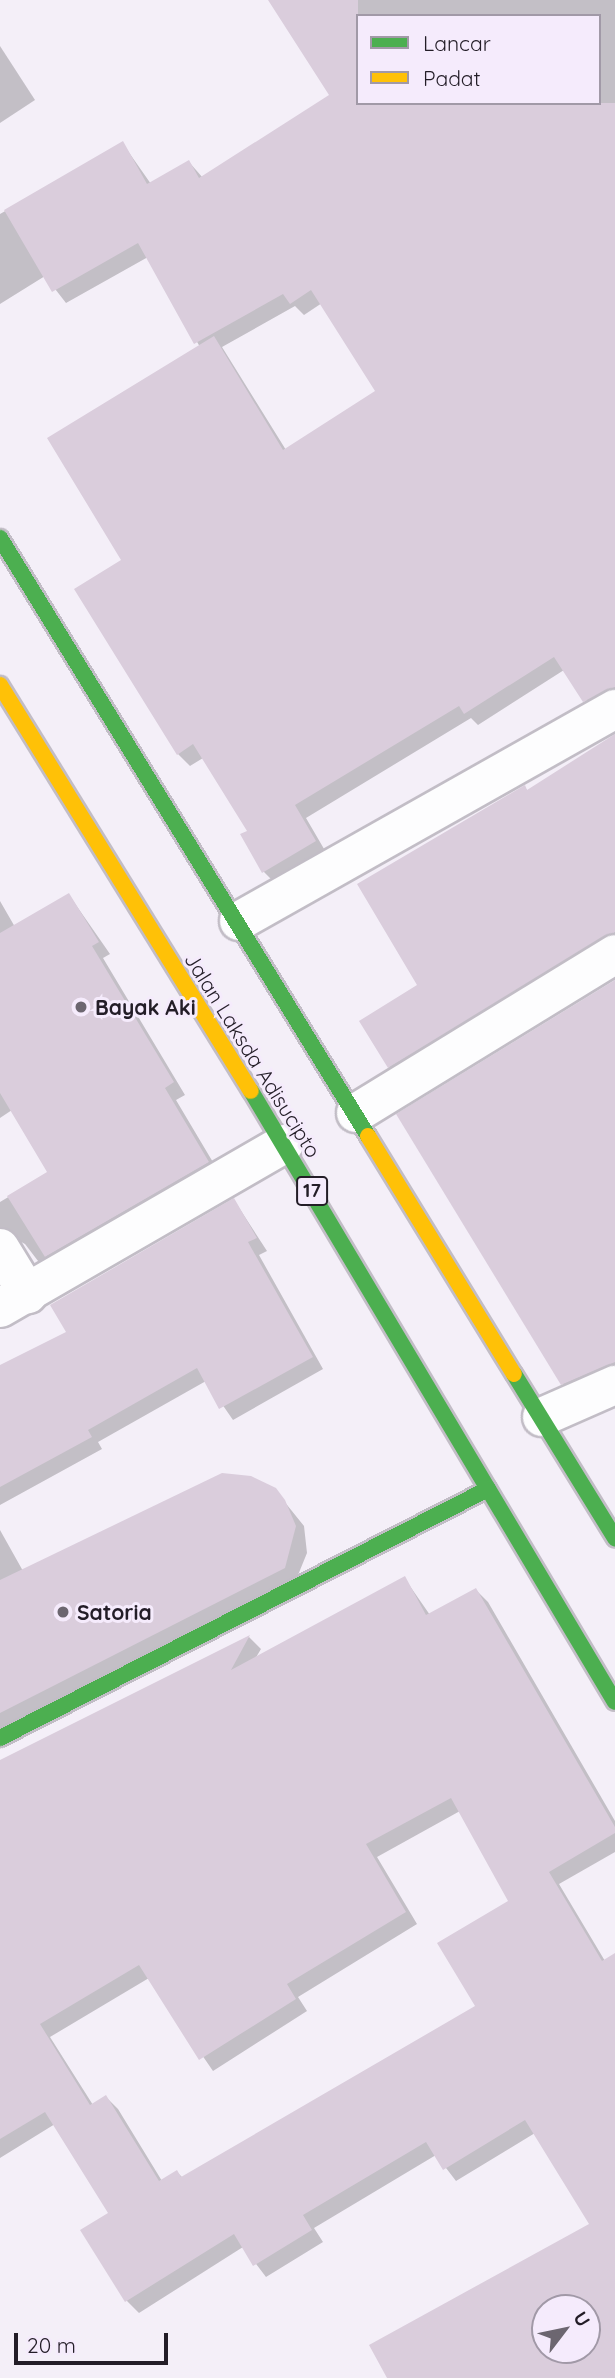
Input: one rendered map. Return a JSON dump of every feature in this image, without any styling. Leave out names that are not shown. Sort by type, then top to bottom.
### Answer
[{"type":"main road","points":[[0,538],[239,921],[615,1538]]},
{"type":"main road","name":"Jalan Laksda Adisucipto","points":[[0,685],[284,1144],[615,1702]]},
{"type":"main road","points":[[0,1738],[488,1489]]},
{"type":"street","points":[[239,921],[615,709]]},
{"type":"street","points":[[356,1113],[615,954]]},
{"type":"street","points":[[0,1248],[14,1301],[284,1144]]},
{"type":"street","points":[[542,1417],[615,1385]]},
{"type":"building","points":[[268,0],[358,0],[356,105],[615,103],[615,687],[583,702],[554,657],[464,714],[459,706],[295,805],[316,841],[262,873],[240,834],[247,831],[193,744],[177,755],[74,589],[121,560],[47,438],[214,336],[283,450],[375,391],[311,290],[290,304],[283,294],[194,344],[138,243],[52,292],[4,210],[123,141],[147,184],[189,160],[199,178],[329,95]]},
{"type":"building","points":[[615,734],[615,932],[388,1068],[359,1021],[417,985],[357,884],[525,785],[527,790]]},
{"type":"building","points":[[69,893],[99,942],[92,946],[174,1082],[165,1088],[209,1162],[45,1257],[7,1196],[47,1172],[0,1093],[0,933]]},
{"type":"building","points":[[615,980],[615,1362],[561,1385],[396,1114]]},
{"type":"building","points":[[234,1198],[257,1238],[248,1242],[313,1357],[219,1409],[197,1368],[88,1430],[92,1437],[0,1487],[0,1365],[66,1332],[50,1305]]},
{"type":"building","points":[[222,1473],[251,1476],[276,1488],[285,1500],[296,1526],[285,1568],[0,1713],[0,1580]]},
{"type":"building","points":[[405,1576],[426,1615],[476,1588],[615,1827],[615,1833],[549,1872],[602,1961],[615,1953],[615,2378],[387,2378],[369,2345],[589,2224],[525,2120],[443,2170],[426,2142],[303,2215],[312,2230],[253,2266],[234,2234],[125,2302],[80,2230],[108,2213],[45,2112],[0,2139],[0,1760],[250,1635],[231,1670]],"holes":[[[451,1798],[508,1901],[437,1943],[475,2006],[181,2177],[177,2170],[159,2181],[106,2095],[90,2105],[40,2024],[139,1965],[199,2060],[296,1999],[287,1984],[406,1912],[366,1844]]]},
{"type":"traffic: fast","points":[[0,538],[368,1136]]},
{"type":"traffic: fast","points":[[251,1091],[615,1702]]},
{"type":"traffic: fast","points":[[514,1374],[615,1538]]},
{"type":"traffic: fast","points":[[0,1738],[488,1489]]},
{"type":"traffic: slow","points":[[0,685],[251,1091]]},
{"type":"traffic: slow","points":[[368,1136],[514,1374]]},
{"type":"place","name":"Bayak Aki","points":[[81,1007]]},
{"type":"place","name":"Satoria","points":[[63,1612]]}]
